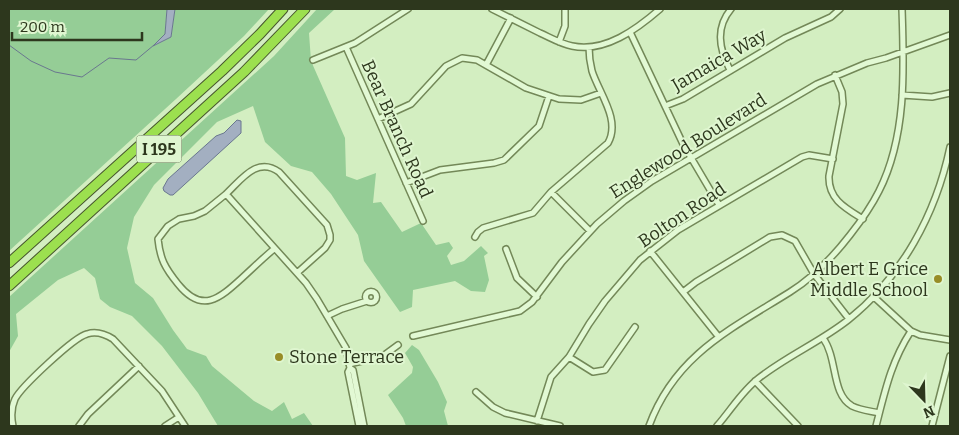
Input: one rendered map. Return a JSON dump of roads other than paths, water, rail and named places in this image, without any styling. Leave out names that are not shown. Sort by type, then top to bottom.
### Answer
[{"type":"highway","name":"I 195","points":[[9,264],[222,71],[283,9]]},
{"type":"highway","name":"I 195","points":[[9,286],[244,72],[305,9]]},
{"type":"street","points":[[313,60],[346,47],[408,9]]},
{"type":"street","points":[[492,9],[559,42],[572,46],[589,47],[604,44],[630,32],[660,9]]},
{"type":"street","points":[[559,42],[564,26],[565,9]]},
{"type":"street","points":[[730,70],[721,52],[719,38],[722,24],[731,9]]},
{"type":"street","name":"Jamaica Way","points":[[665,106],[683,99],[800,30],[831,17],[840,9]]},
{"type":"street","points":[[648,426],[662,399],[678,375],[698,353],[718,336],[792,291],[814,274],[836,253],[863,219],[887,172],[898,131],[902,96],[902,9]]},
{"type":"street","points":[[486,65],[511,18]]},
{"type":"street","points":[[630,32],[691,157],[719,206]]},
{"type":"street","name":"Englewood Boulevard","points":[[413,336],[514,313],[526,307],[537,297],[562,262],[590,231],[638,190],[786,100],[867,63],[950,35]]},
{"type":"street","name":"Bear Branch Road","points":[[346,47],[423,222]]},
{"type":"street","points":[[475,237],[483,228],[533,213],[551,192],[605,147],[611,138],[613,123],[592,71],[589,47]]},
{"type":"street","points":[[378,119],[411,104],[451,62],[467,58],[477,60],[526,88],[549,96],[575,101],[601,93]]},
{"type":"street","points":[[835,76],[842,92],[844,104],[829,181],[832,193],[843,206],[863,219]]},
{"type":"street","points":[[902,96],[935,97],[950,93]]},
{"type":"street","points":[[406,183],[440,170],[504,160],[539,126],[549,96]]},
{"type":"street","points":[[717,426],[755,381],[823,338],[874,297],[897,269],[919,235],[941,182],[950,147]]},
{"type":"street","name":"Bolton Road","points":[[537,421],[549,380],[569,357],[604,301],[650,251],[678,230],[802,156],[809,155],[832,159]]},
{"type":"street","points":[[274,249],[223,295],[211,300],[199,300],[187,295],[169,273],[160,255],[158,239],[168,226],[179,218],[194,216],[205,211],[256,168],[272,167],[327,225],[330,235],[330,240],[325,248],[297,273]]},
{"type":"street","points":[[551,192],[590,231]]},
{"type":"street","points":[[226,194],[297,273],[317,299],[346,348],[350,366],[353,370],[359,426]]},
{"type":"street","points":[[683,292],[770,237],[777,235],[787,236],[795,242],[814,274],[849,319]]},
{"type":"street","points":[[506,249],[517,278],[537,297]]},
{"type":"street","points":[[650,251],[718,336]]},
{"type":"street","points":[[874,297],[911,331],[920,335],[950,340]]},
{"type":"street","points":[[327,316],[367,301]]},
{"type":"street","points":[[569,357],[592,372],[605,370],[635,327]]},
{"type":"street","points":[[876,426],[892,367],[901,346],[911,331]]},
{"type":"street","points":[[13,426],[13,406],[22,388],[82,336],[98,333],[109,336],[139,366],[162,391],[185,426]]},
{"type":"street","points":[[823,338],[830,350],[838,388],[843,399],[857,408],[879,414]]},
{"type":"street","points":[[350,366],[383,356],[398,345]]},
{"type":"street","points":[[932,426],[950,356]]},
{"type":"street","points":[[79,426],[88,414],[139,366]]},
{"type":"street","points":[[755,381],[798,426]]},
{"type":"street","points":[[476,392],[498,410],[560,426]]},
{"type":"street","points":[[359,414],[364,426]]},
{"type":"street","points":[[165,426],[179,417]]},
{"type":"water","points":[[167,9],[175,9],[171,37],[153,46],[165,34]]},
{"type":"water","points":[[237,120],[241,121],[241,133],[173,195],[164,191],[163,188],[168,179]]},
{"type":"waterway","points":[[9,45],[31,61],[55,72],[82,77],[109,58],[136,60],[154,45]]},
{"type":"place","name":"Albert E Grice Middle School","points":[[938,279]]},
{"type":"place","name":"Stone Terrace","points":[[279,357]]}]
